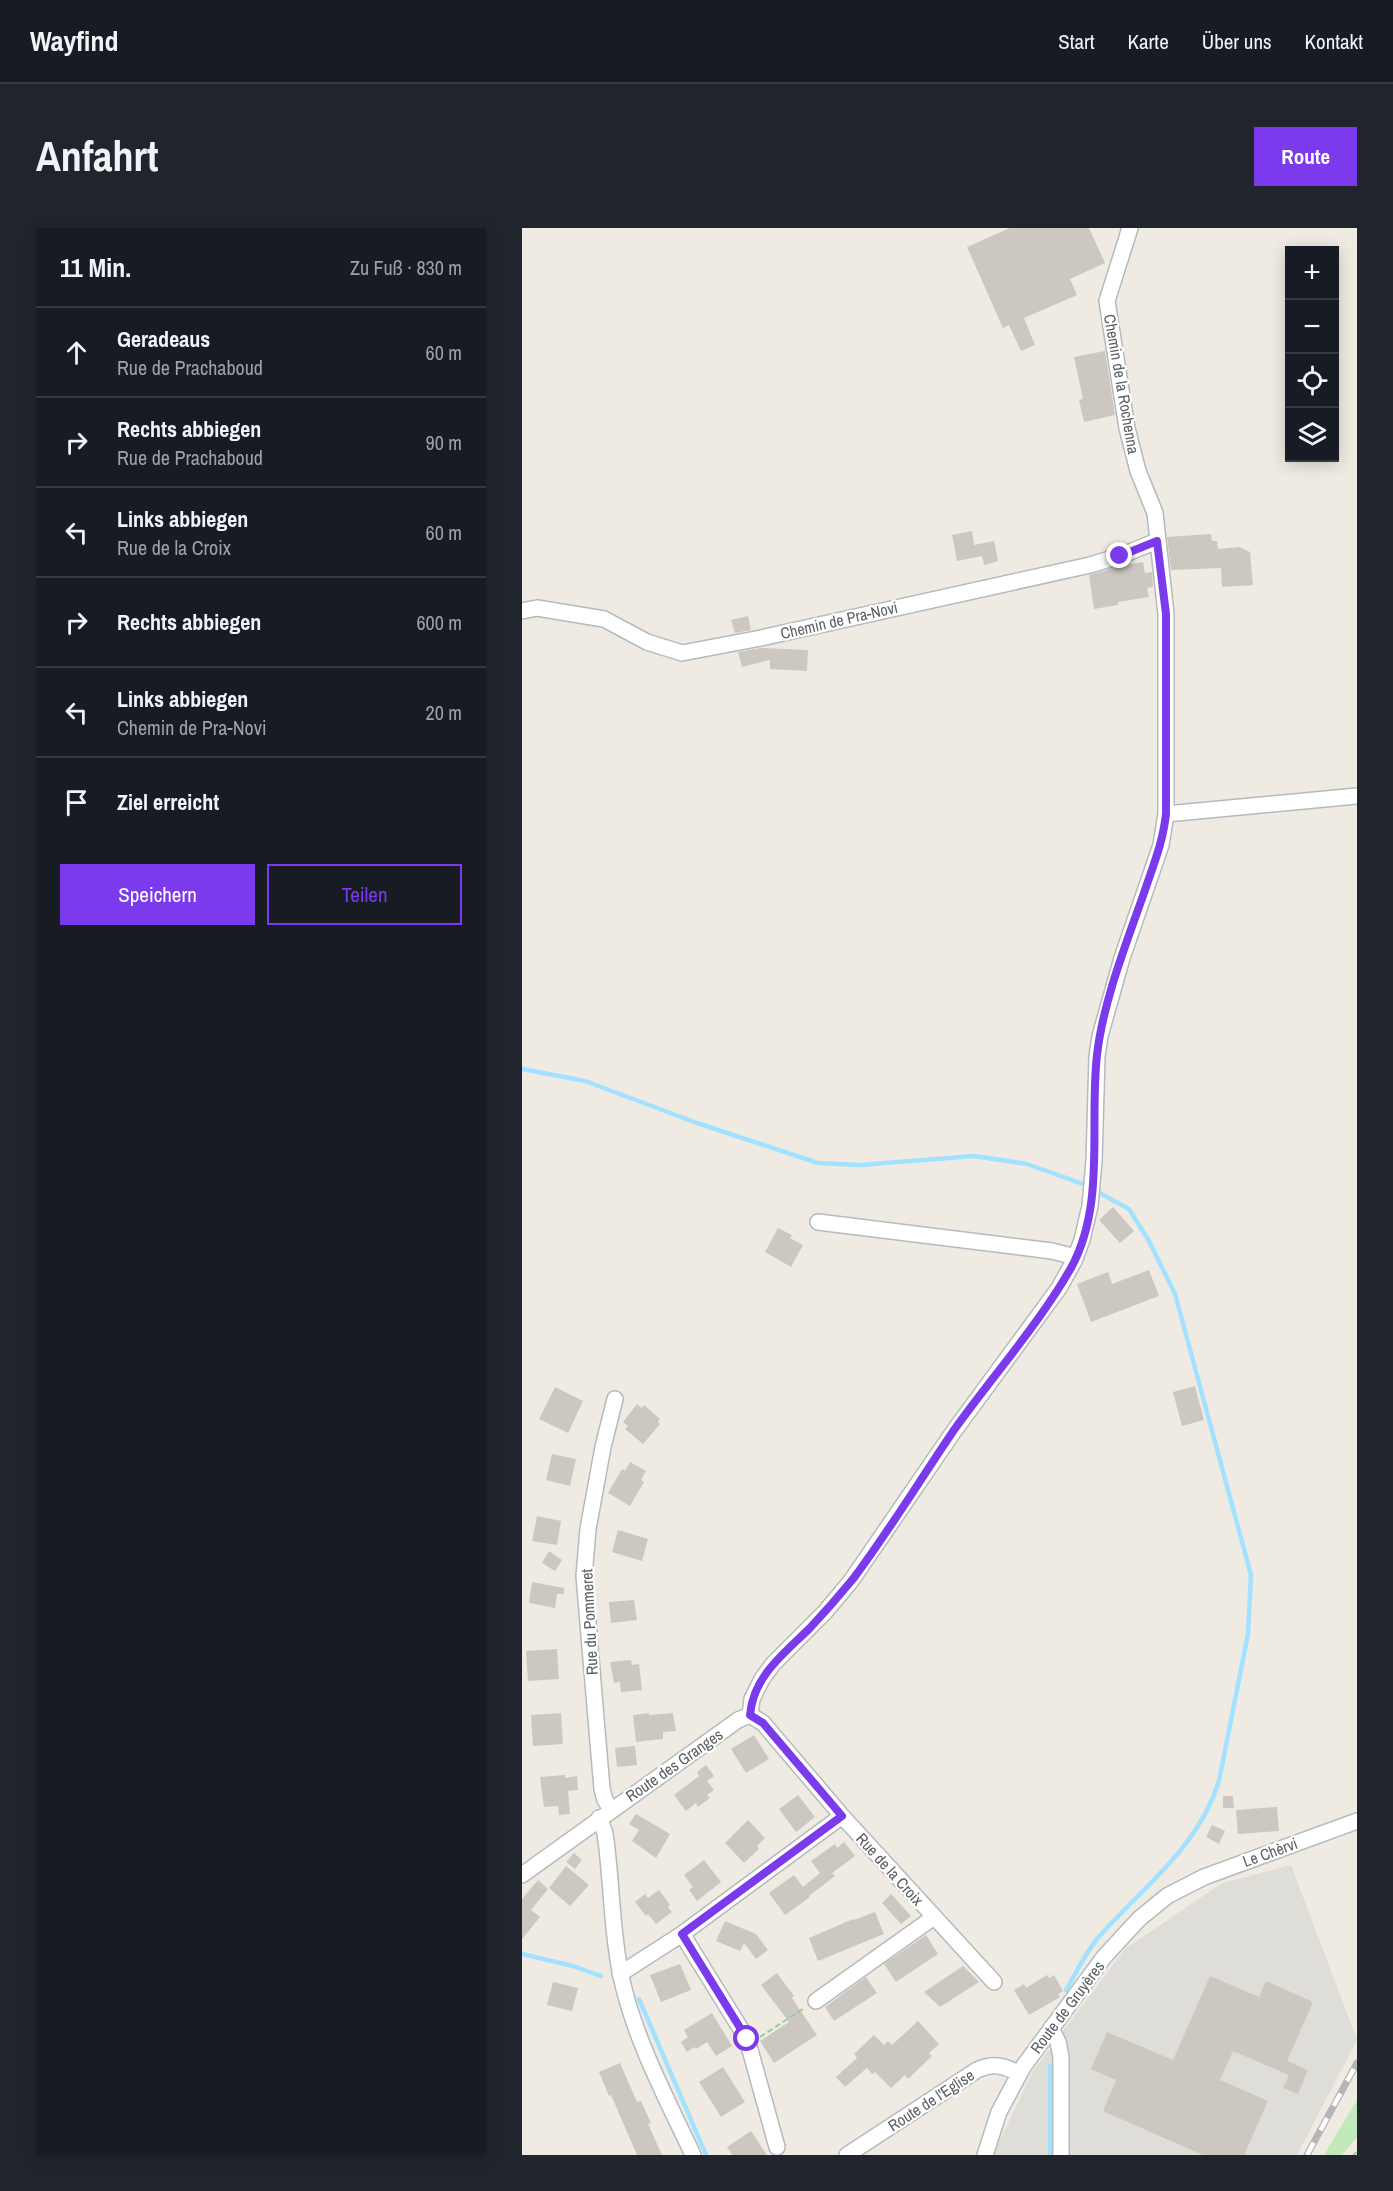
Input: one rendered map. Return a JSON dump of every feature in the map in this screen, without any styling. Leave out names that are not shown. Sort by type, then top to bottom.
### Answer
[{"type":"street","name":"Chemin de la Rochenna","points":[[750,1715],[752,1699],[762,1678],[825,1612],[851,1581],[954,1431],[1059,1288],[1076,1257],[1087,1221],[1100,1036],[1122,958],[1161,845],[1166,814],[1166,614],[1155,513],[1138,471],[1127,428],[1107,301],[1130,228]]},
{"type":"street","name":"Chemin de Pra-Novi","points":[[522,610],[537,608],[604,619],[647,642],[682,653],[761,638],[1090,564],[1120,556],[1157,541]]},
{"type":"street","points":[[1166,814],[1357,796]]},
{"type":"street","points":[[818,1222],[1052,1251],[1076,1257]]},
{"type":"street","name":"Rue du Pommeret","points":[[615,1399],[603,1447],[588,1529],[584,1576],[602,1789],[605,1800],[606,1840],[620,1974],[637,2032],[693,2155]]},
{"type":"street","name":"Route des Granges","points":[[522,1875],[741,1718],[750,1715]]},
{"type":"street","name":"Rue de la Croix","points":[[750,1715],[763,1723],[842,1816],[994,1982]]},
{"type":"street","points":[[620,1974],[682,1934],[842,1816]]},
{"type":"street","name":"Le Chèrvi","points":[[1185,1886],[1357,1821]]},
{"type":"street","name":"Route de Gruyères","points":[[985,2155],[995,2121],[1019,2074],[1051,2028],[1104,1957],[1130,1927],[1158,1903],[1185,1886]]},
{"type":"street","name":"Rue de la Croix","points":[[816,2001],[934,1917]]},
{"type":"street","points":[[682,1934],[747,2039],[777,2146]]},
{"type":"street","points":[[1051,2028],[1058,2042],[1062,2069],[1061,2155]]},
{"type":"street","name":"Route de l'Eglise","points":[[847,2155],[981,2068],[999,2065],[1019,2074]]},
{"type":"path","points":[[748,2045],[816,2001]]},
{"type":"path","points":[[1353,2155],[1357,2152]]},
{"type":"shaded area","points":[[1291,1865],[1357,2040],[1297,2155],[993,2155],[1033,2071],[1125,1949],[1222,1883]]},
{"type":"green space","points":[[1357,2100],[1357,2137],[1342,2155],[1324,2155]]},
{"type":"building","points":[[1010,228],[1089,228],[1105,263],[1070,279],[1077,295],[1024,318],[1035,345],[1021,351],[1009,325],[1003,328],[967,247]]},
{"type":"building","points":[[1105,351],[1115,415],[1084,422],[1079,400],[1083,399],[1074,357]]},
{"type":"building","points":[[972,531],[974,545],[994,541],[998,561],[984,565],[982,556],[957,561],[952,535]]},
{"type":"building","points":[[1211,534],[1212,541],[1217,541],[1218,549],[1239,547],[1250,552],[1253,585],[1222,587],[1221,568],[1171,570],[1167,537]]},
{"type":"building","points":[[1143,562],[1145,573],[1152,572],[1153,587],[1147,588],[1149,597],[1094,609],[1089,575]]},
{"type":"building","points":[[748,616],[751,630],[735,633],[731,620]]},
{"type":"building","points":[[761,648],[808,650],[807,671],[770,669],[770,660],[742,667],[738,652]]},
{"type":"building","points":[[1113,1207],[1134,1231],[1120,1243],[1099,1220]]},
{"type":"building","points":[[778,1228],[792,1235],[790,1238],[803,1245],[791,1267],[765,1252]]},
{"type":"building","points":[[1149,1270],[1159,1296],[1091,1322],[1077,1284],[1108,1272],[1112,1284]]},
{"type":"building","points":[[1195,1386],[1204,1420],[1182,1426],[1173,1392]]},
{"type":"building","points":[[555,1387],[583,1401],[568,1433],[539,1419]]},
{"type":"building","points":[[637,1404],[642,1408],[644,1405],[660,1419],[658,1422],[660,1424],[643,1444],[625,1429],[628,1426],[623,1422]]},
{"type":"building","points":[[552,1454],[576,1459],[570,1486],[546,1480]]},
{"type":"building","points":[[630,1462],[646,1471],[641,1480],[644,1482],[630,1506],[608,1493],[622,1469],[625,1471]]},
{"type":"building","points":[[537,1516],[561,1521],[557,1545],[532,1541]]},
{"type":"building","points":[[618,1530],[648,1539],[642,1561],[612,1552]]},
{"type":"building","points":[[549,1551],[562,1560],[555,1571],[542,1563]]},
{"type":"building","points":[[532,1582],[564,1588],[564,1594],[557,1594],[555,1608],[529,1603]]},
{"type":"building","points":[[634,1600],[637,1620],[611,1623],[609,1602]]},
{"type":"building","points":[[557,1649],[559,1679],[528,1681],[526,1651]]},
{"type":"building","points":[[631,1660],[632,1665],[639,1664],[642,1690],[621,1692],[620,1682],[614,1683],[610,1662]]},
{"type":"building","points":[[561,1713],[563,1744],[533,1746],[531,1715]]},
{"type":"building","points":[[649,1713],[649,1715],[673,1713],[676,1731],[663,1732],[663,1739],[636,1742],[633,1715]]},
{"type":"building","points":[[754,1735],[769,1759],[746,1773],[731,1749]]},
{"type":"building","points":[[635,1746],[637,1765],[617,1767],[615,1748]]},
{"type":"building","points":[[706,1765],[714,1776],[707,1781],[714,1790],[707,1795],[710,1798],[698,1807],[696,1803],[686,1811],[674,1795],[699,1776],[697,1772]]},
{"type":"building","points":[[565,1775],[565,1778],[577,1776],[578,1790],[568,1791],[570,1814],[559,1815],[558,1806],[544,1807],[540,1777]]},
{"type":"building","points":[[798,1795],[815,1817],[796,1832],[779,1809]]},
{"type":"building","points":[[1223,1796],[1233,1796],[1234,1808],[1223,1808]]},
{"type":"building","points":[[1277,1807],[1279,1831],[1238,1834],[1236,1810]]},
{"type":"building","points":[[636,1814],[670,1834],[656,1858],[632,1841],[639,1830],[629,1824]]},
{"type":"building","points":[[748,1820],[765,1838],[757,1846],[759,1849],[744,1863],[725,1843]]},
{"type":"building","points":[[1212,1825],[1225,1831],[1219,1844],[1206,1837]]},
{"type":"building","points":[[844,1842],[855,1856],[832,1873],[835,1876],[785,1915],[769,1893],[794,1875],[803,1887],[820,1873],[811,1861],[835,1844],[837,1848]]},
{"type":"building","points":[[574,1853],[582,1860],[575,1869],[566,1862]]},
{"type":"building","points":[[704,1860],[721,1882],[697,1901],[689,1890],[693,1887],[684,1875]]},
{"type":"building","points":[[566,1866],[589,1885],[570,1906],[549,1888]]},
{"type":"building","points":[[538,1880],[548,1889],[531,1910],[540,1917],[522,1939],[522,1899]]},
{"type":"building","points":[[659,1890],[670,1905],[668,1907],[672,1912],[656,1924],[635,1902],[645,1894],[648,1898]]},
{"type":"building","points":[[891,1894],[911,1916],[901,1924],[882,1903]]},
{"type":"building","points":[[875,1912],[884,1934],[818,1961],[809,1938]]},
{"type":"building","points":[[725,1921],[756,1934],[768,1950],[756,1959],[744,1943],[740,1951],[716,1941]]},
{"type":"building","points":[[926,1935],[938,1954],[896,1982],[884,1964]]},
{"type":"building","points":[[680,1964],[691,1990],[661,2002],[650,1975]]},
{"type":"building","points":[[963,1966],[979,1982],[940,2007],[924,1992]]},
{"type":"building","points":[[777,1973],[794,1996],[792,1998],[817,2035],[774,2063],[760,2041],[789,2022],[761,1985]]},
{"type":"building","points":[[1047,1975],[1049,1978],[1054,1975],[1063,1991],[1058,1994],[1060,1997],[1029,2015],[1014,1990],[1024,1984],[1026,1988]]},
{"type":"building","points":[[1210,1976],[1259,1997],[1266,1981],[1313,2002],[1287,2061],[1308,2070],[1298,2094],[1283,2088],[1289,2075],[1233,2051],[1220,2080],[1268,2101],[1244,2155],[1203,2155],[1103,2111],[1116,2080],[1091,2069],[1107,2032],[1173,2060]]},
{"type":"building","points":[[866,1977],[877,1993],[834,2021],[825,2007]]},
{"type":"building","points":[[553,1982],[578,1988],[572,2011],[547,2005]]},
{"type":"building","points":[[712,2013],[732,2046],[716,2056],[707,2042],[687,2052],[681,2042],[688,2037],[684,2030]]},
{"type":"building","points":[[918,2021],[939,2044],[929,2053],[932,2056],[908,2079],[905,2075],[891,2088],[875,2072],[872,2074],[867,2068],[845,2087],[836,2077],[857,2058],[854,2054],[874,2035],[884,2045],[888,2041],[892,2045]]},
{"type":"building","points":[[620,2063],[637,2102],[641,2101],[651,2123],[648,2124],[662,2155],[637,2155],[611,2095],[609,2096],[599,2072]]},
{"type":"building","points":[[723,2067],[745,2102],[721,2117],[699,2082]]},
{"type":"building","points":[[751,2131],[767,2155],[732,2155],[727,2147]]},
{"type":"waterway","points":[[522,1069],[585,1081],[697,1123],[818,1163],[860,1165],[974,1156],[1027,1164],[1083,1184],[1129,1209],[1149,1241],[1175,1294],[1251,1575],[1248,1634],[1219,1781],[1210,1805],[1183,1847],[1167,1866],[1097,1939],[1066,1990]]},
{"type":"waterway","points":[[522,1954],[573,1966],[601,1976]]},
{"type":"waterway","points":[[639,1999],[706,2155]]},
{"type":"waterway","points":[[1050,2066],[1050,2155]]},
{"type":"railway","points":[[1307,2155],[1357,2063]]},
{"type":"route","points":[[747,2039],[682,1934],[842,1816],[763,1723],[750,1715],[757,1685],[773,1664],[825,1612],[862,1566],[954,1431],[1059,1288],[1074,1261],[1085,1230],[1093,1178],[1096,1068],[1100,1036],[1122,958],[1161,845],[1166,814],[1166,614],[1157,541],[1120,556]]}]
